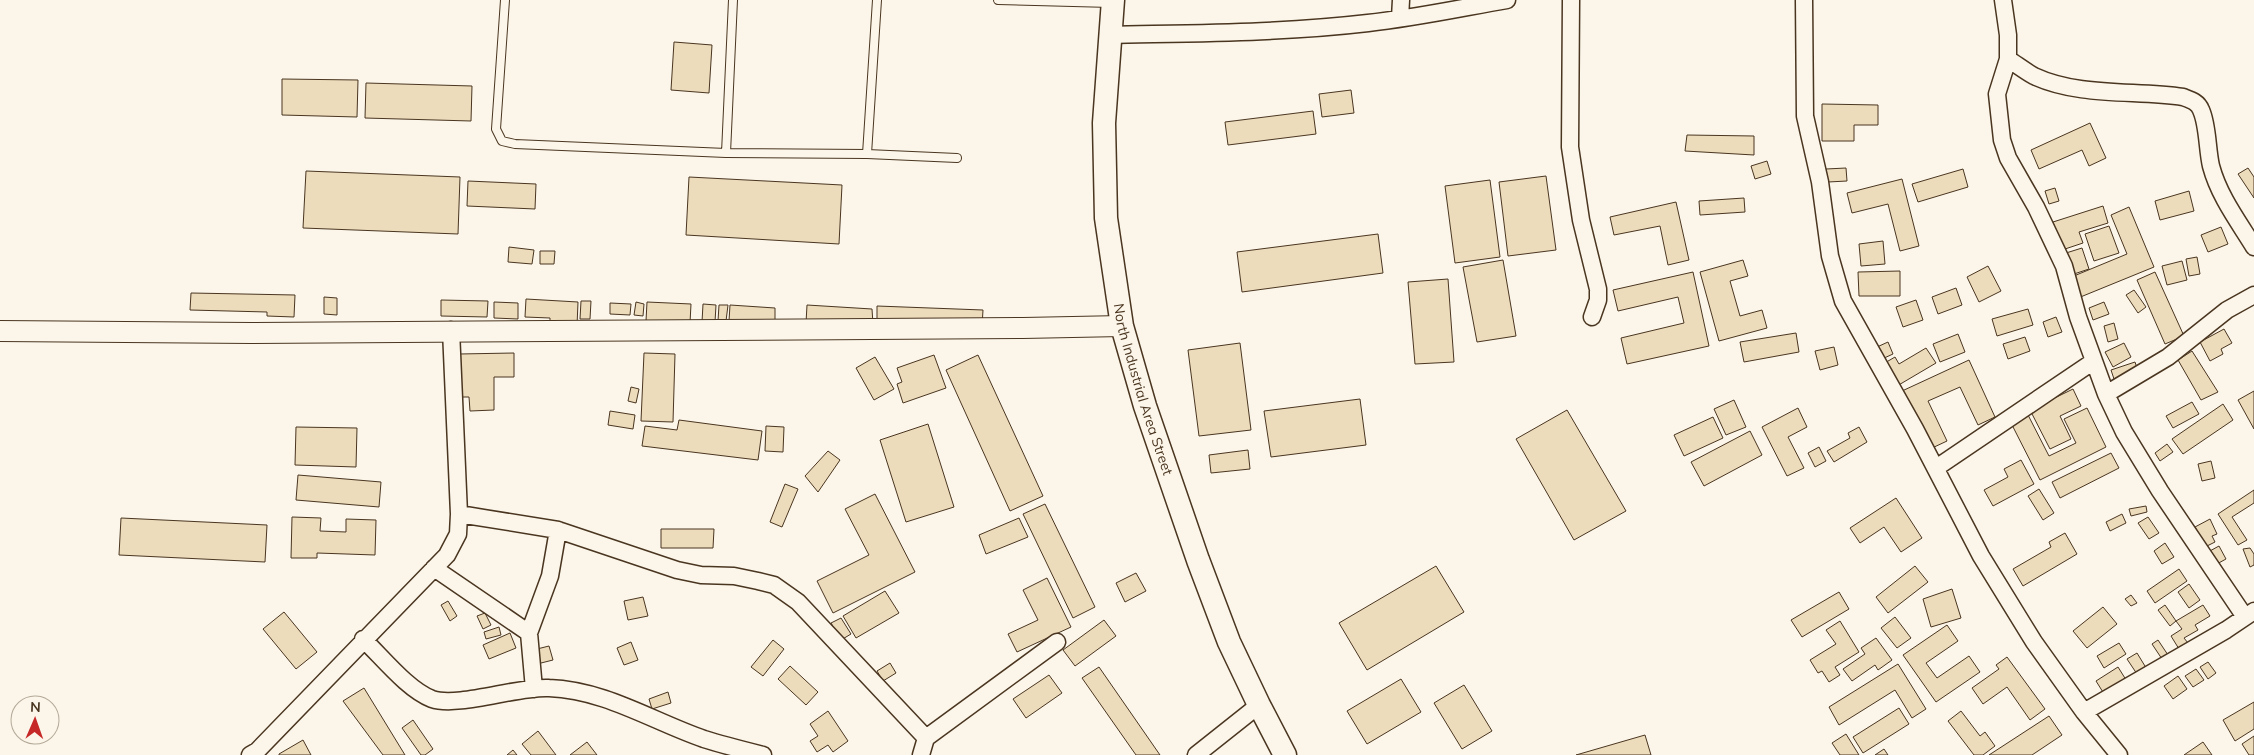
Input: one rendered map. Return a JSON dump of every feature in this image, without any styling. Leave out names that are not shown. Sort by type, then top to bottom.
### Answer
[{"type":"main road","name":"North Industrial Area Street","points":[[1113,2],[1104,123],[1106,218],[1122,326],[1152,425],[1198,560],[1230,642],[1285,755]]},
{"type":"street","points":[[1400,0],[1400,18]]},
{"type":"street","points":[[1110,35],[1260,32],[1370,23],[1507,0]]},
{"type":"street","points":[[1570,0],[1570,147],[1582,220],[1598,288],[1598,300],[1592,317]]},
{"type":"street","points":[[1804,0],[1805,116],[1820,182],[1823,211],[1835,277],[1843,301],[1936,468],[1981,556],[2034,642],[2084,712],[2119,755]]},
{"type":"street","points":[[2003,0],[2008,59],[1997,94],[2002,140],[2008,158],[2036,207],[2064,266],[2078,317],[2106,394],[2124,432],[2160,491],[2249,614],[2084,712]]},
{"type":"street","points":[[2008,59],[2033,75],[2059,84],[2169,95],[2194,101],[2203,112],[2208,151],[2215,179],[2223,197],[2254,247]]},
{"type":"street","points":[[2106,394],[2168,357],[2227,310],[2254,295]]},
{"type":"street","points":[[0,331],[251,332],[1122,326]]},
{"type":"street","points":[[256,754],[363,639],[434,568],[446,554],[458,534],[460,514],[451,330]]},
{"type":"street","points":[[1936,468],[2094,361]]},
{"type":"street","points":[[460,514],[558,530],[677,570],[701,575],[734,576],[774,585],[798,602],[926,738]]},
{"type":"street","points":[[534,689],[528,633],[550,576],[558,530]]},
{"type":"street","points":[[434,568],[528,633]]},
{"type":"street","points":[[363,639],[419,692],[434,699],[457,700],[549,688],[601,696],[704,739],[763,755]]},
{"type":"street","points":[[921,755],[926,738],[1057,642]]},
{"type":"street","points":[[1196,755],[1259,705]]},
{"type":"lane","points":[[506,0],[496,130],[502,141],[515,144],[726,153],[866,154],[957,158]]},
{"type":"lane","points":[[726,153],[732,0]]},
{"type":"lane","points":[[866,154],[877,0]]},
{"type":"lane","points":[[998,0],[1113,2]]},
{"type":"building","points":[[674,42],[712,45],[709,93],[671,90]]},
{"type":"building","points":[[282,79],[358,80],[357,117],[282,115]]},
{"type":"building","points":[[366,83],[472,86],[471,121],[365,118]]},
{"type":"building","points":[[1351,90],[1354,113],[1322,117],[1319,94]]},
{"type":"building","points":[[1822,104],[1878,105],[1878,125],[1854,125],[1854,141],[1822,141]]},
{"type":"building","points":[[1313,111],[1316,134],[1228,145],[1225,122]]},
{"type":"building","points":[[2090,123],[2106,158],[2089,166],[2082,150],[2039,169],[2031,150]]},
{"type":"building","points":[[1687,135],[1754,136],[1754,155],[1685,151]]},
{"type":"building","points":[[1767,161],[1771,174],[1755,179],[1751,166]]},
{"type":"building","points":[[1846,168],[1847,181],[1828,182],[1826,169]]},
{"type":"building","points":[[2248,168],[2254,177],[2254,198],[2238,174]]},
{"type":"building","points":[[1963,169],[1968,187],[1918,202],[1912,184]]},
{"type":"building","points":[[306,171],[460,177],[458,234],[303,228]]},
{"type":"building","points":[[1546,176],[1556,250],[1508,256],[1499,182]]},
{"type":"building","points":[[689,177],[842,185],[839,244],[686,235]]},
{"type":"building","points":[[1902,179],[1919,246],[1900,251],[1888,204],[1852,213],[1847,193]]},
{"type":"building","points":[[1490,180],[1500,257],[1455,263],[1445,186]]},
{"type":"building","points":[[468,181],[536,184],[535,209],[467,206]]},
{"type":"building","points":[[2055,188],[2059,201],[2049,204],[2045,191]]},
{"type":"building","points":[[2189,191],[2194,211],[2160,220],[2155,201]]},
{"type":"building","points":[[1744,198],[1745,212],[1700,215],[1699,201]]},
{"type":"building","points":[[1676,202],[1689,260],[1668,265],[1660,226],[1614,235],[1610,217]]},
{"type":"building","points":[[2103,206],[2108,223],[2079,232],[2083,243],[2062,250],[2053,222]]},
{"type":"building","points":[[2129,207],[2154,267],[2078,298],[2069,278],[2127,254],[2111,215]]},
{"type":"building","points":[[2109,226],[2119,253],[2094,261],[2085,234]]},
{"type":"building","points":[[2221,227],[2228,244],[2208,252],[2201,235]]},
{"type":"building","points":[[1378,234],[1383,273],[1242,292],[1237,252]]},
{"type":"building","points":[[1883,241],[1885,264],[1861,266],[1859,244]]},
{"type":"building","points":[[509,247],[534,250],[532,264],[508,262]]},
{"type":"building","points":[[2082,248],[2089,269],[2074,274],[2066,253]]},
{"type":"building","points":[[540,251],[555,251],[554,264],[540,264]]},
{"type":"building","points":[[2197,257],[2200,274],[2189,276],[2186,259]]},
{"type":"building","points":[[1503,260],[1516,336],[1477,342],[1463,267]]},
{"type":"building","points":[[1743,260],[1748,276],[1730,281],[1740,316],[1762,310],[1767,328],[1719,341],[1700,272]]},
{"type":"building","points":[[2182,261],[2187,280],[2167,285],[2162,266]]},
{"type":"building","points":[[1988,266],[2001,291],[1979,302],[1967,277]]},
{"type":"building","points":[[1900,271],[1900,296],[1859,296],[1858,272]]},
{"type":"building","points":[[1693,272],[1709,346],[1627,364],[1621,338],[1684,323],[1678,297],[1618,311],[1613,290]]},
{"type":"building","points":[[2155,272],[2184,336],[2165,344],[2137,280]]},
{"type":"building","points":[[1448,279],[1454,362],[1415,364],[1408,282]]},
{"type":"building","points":[[1956,288],[1962,305],[1938,314],[1932,297]]},
{"type":"building","points":[[2134,290],[2146,307],[2138,313],[2126,295]]},
{"type":"building","points":[[191,293],[295,295],[294,317],[267,316],[267,312],[190,310]]},
{"type":"building","points":[[324,297],[337,298],[337,315],[324,314]]},
{"type":"building","points":[[526,299],[578,302],[577,326],[550,324],[550,318],[525,317]]},
{"type":"building","points":[[441,300],[488,301],[487,317],[441,316]]},
{"type":"building","points":[[1916,300],[1923,320],[1903,327],[1896,307]]},
{"type":"building","points":[[581,301],[591,301],[590,319],[580,319]]},
{"type":"building","points":[[494,302],[518,303],[518,319],[494,318]]},
{"type":"building","points":[[636,302],[644,304],[643,316],[634,315]]},
{"type":"building","points":[[647,302],[691,304],[690,323],[646,321]]},
{"type":"building","points":[[2104,302],[2109,314],[2093,320],[2089,308]]},
{"type":"building","points":[[610,303],[631,304],[630,315],[610,314]]},
{"type":"building","points":[[703,304],[716,305],[715,322],[702,322]]},
{"type":"building","points":[[719,305],[728,305],[726,321],[718,321]]},
{"type":"building","points":[[730,305],[775,308],[775,322],[729,321]]},
{"type":"building","points":[[807,305],[872,309],[873,324],[806,323]]},
{"type":"building","points":[[877,306],[983,310],[982,326],[877,322]]},
{"type":"building","points":[[2028,309],[2033,325],[1997,336],[1992,319]]},
{"type":"building","points":[[2056,317],[2062,332],[2048,337],[2043,322]]},
{"type":"building","points":[[2114,323],[2118,339],[2108,342],[2104,326]]},
{"type":"building","points":[[2224,329],[2232,343],[2221,349],[2223,354],[2210,361],[2200,342]]},
{"type":"building","points":[[1796,333],[1799,352],[1744,362],[1740,342]]},
{"type":"building","points":[[1958,334],[1965,352],[1940,362],[1933,344]]},
{"type":"building","points":[[2025,337],[2030,351],[2008,359],[2003,344]]},
{"type":"building","points":[[1888,342],[1893,354],[1882,359],[1877,347]]},
{"type":"building","points":[[1240,343],[1251,430],[1199,436],[1188,350]]},
{"type":"building","points":[[2124,343],[2131,357],[2113,367],[2105,352]]},
{"type":"building","points":[[1834,347],[1838,365],[1820,370],[1815,351]]},
{"type":"building","points":[[1926,348],[1936,363],[1897,386],[1883,364],[1895,357],[1899,364]]},
{"type":"building","points":[[2192,351],[2218,392],[2201,400],[2178,360]]},
{"type":"building","points":[[514,353],[514,377],[494,377],[494,410],[470,411],[469,397],[460,397],[459,354]]},
{"type":"building","points":[[644,353],[675,354],[673,422],[641,421]]},
{"type":"building","points":[[934,355],[946,388],[903,403],[897,384],[902,382],[897,368]]},
{"type":"building","points":[[978,355],[1043,496],[1010,511],[946,370]]},
{"type":"building","points":[[875,357],[894,389],[874,400],[856,368]]},
{"type":"building","points":[[1969,360],[1995,417],[1978,425],[1960,387],[1928,401],[1947,441],[1930,449],[1902,391]]},
{"type":"building","points":[[2135,362],[2138,371],[2114,379],[2111,370]]},
{"type":"building","points":[[631,387],[639,389],[636,403],[628,401]]},
{"type":"building","points":[[2073,389],[2081,406],[2060,416],[2071,439],[2050,449],[2030,410]]},
{"type":"building","points":[[2254,391],[2254,429],[2238,400]]},
{"type":"building","points":[[1360,399],[1366,445],[1271,457],[1264,411]]},
{"type":"building","points":[[1734,400],[1746,427],[1726,435],[1714,409]]},
{"type":"building","points":[[2192,402],[2199,414],[2173,428],[2166,416]]},
{"type":"building","points":[[2223,404],[2233,420],[2183,454],[2172,439]]},
{"type":"building","points":[[1798,408],[1807,427],[1788,437],[1804,468],[1787,476],[1762,427]]},
{"type":"building","points":[[2087,408],[2106,447],[2040,480],[2010,421],[2027,413],[2049,456],[2076,443],[2064,419]]},
{"type":"building","points":[[1567,410],[1626,511],[1574,540],[1516,439]]},
{"type":"building","points":[[610,411],[635,415],[633,429],[608,425]]},
{"type":"building","points":[[1713,417],[1723,438],[1684,456],[1674,435]]},
{"type":"building","points":[[679,420],[762,431],[758,460],[642,446],[645,426],[677,430]]},
{"type":"building","points":[[928,424],[954,507],[906,522],[880,440]]},
{"type":"building","points":[[766,426],[784,427],[783,452],[765,451]]},
{"type":"building","points":[[296,427],[357,428],[356,467],[295,465]]},
{"type":"building","points":[[1859,427],[1867,442],[1834,462],[1827,451],[1850,438],[1848,433]]},
{"type":"building","points":[[1750,431],[1762,455],[1704,486],[1691,462]]},
{"type":"building","points":[[2167,444],[2173,452],[2160,461],[2155,453]]},
{"type":"building","points":[[1819,447],[1826,461],[1815,467],[1808,453]]},
{"type":"building","points":[[1248,450],[1250,469],[1211,473],[1209,455]]},
{"type":"building","points":[[828,451],[840,460],[818,492],[805,476]]},
{"type":"building","points":[[2111,453],[2119,468],[2060,498],[2052,482]]},
{"type":"building","points":[[2021,460],[2034,484],[1993,506],[1984,490],[2008,477],[2004,469]]},
{"type":"building","points":[[2211,461],[2215,478],[2202,481],[2198,464]]},
{"type":"building","points":[[298,475],[381,482],[379,507],[296,500]]},
{"type":"building","points":[[785,484],[798,489],[782,527],[770,522]]},
{"type":"building","points":[[2039,489],[2054,513],[2043,520],[2028,496]]},
{"type":"building","points":[[2254,490],[2254,503],[2232,517],[2247,540],[2238,545],[2218,514]]},
{"type":"building","points":[[875,494],[915,572],[833,613],[817,581],[869,555],[845,509]]},
{"type":"building","points":[[1896,498],[1922,538],[1901,552],[1884,527],[1860,543],[1850,528]]},
{"type":"building","points":[[1045,504],[1095,607],[1073,618],[1023,514]]},
{"type":"building","points":[[2146,506],[2147,512],[2131,516],[2129,509]]},
{"type":"building","points":[[2122,514],[2126,523],[2110,531],[2106,522]]},
{"type":"building","points":[[292,517],[321,518],[320,531],[346,532],[346,519],[376,520],[375,555],[317,553],[317,558],[291,558]]},
{"type":"building","points":[[2148,517],[2159,533],[2149,539],[2138,523]]},
{"type":"building","points":[[121,518],[267,525],[265,562],[119,555]]},
{"type":"building","points":[[1019,518],[1028,537],[986,554],[979,535]]},
{"type":"building","points":[[2210,519],[2217,534],[2212,536],[2215,542],[2205,547],[2195,527]]},
{"type":"building","points":[[661,529],[714,529],[713,548],[661,548]]},
{"type":"building","points":[[2065,533],[2077,554],[2023,586],[2013,569],[2051,547],[2049,542]]},
{"type":"building","points":[[2165,543],[2174,557],[2162,564],[2154,551]]},
{"type":"building","points":[[2219,546],[2226,559],[2215,565],[2208,552]]},
{"type":"building","points":[[2250,548],[2254,554],[2254,565],[2250,567],[2243,549]]},
{"type":"building","points":[[1436,566],[1464,612],[1367,670],[1339,623]]},
{"type":"building","points":[[1915,566],[1928,582],[1888,613],[1876,597]]},
{"type":"building","points":[[2179,569],[2187,581],[2155,603],[2147,591]]},
{"type":"building","points":[[1136,573],[1146,591],[1125,602],[1116,583]]},
{"type":"building","points":[[1047,578],[1071,627],[1017,652],[1008,634],[1038,620],[1023,590]]},
{"type":"building","points":[[2189,584],[2200,600],[2189,608],[2178,592]]},
{"type":"building","points":[[1952,589],[1961,618],[1931,627],[1923,599]]},
{"type":"building","points":[[885,591],[899,613],[856,638],[843,616]]},
{"type":"building","points":[[1839,592],[1849,609],[1802,637],[1791,620]]},
{"type":"building","points":[[2131,595],[2137,603],[2131,606],[2125,599]]},
{"type":"building","points":[[643,597],[648,616],[628,620],[624,601]]},
{"type":"building","points":[[448,601],[457,616],[450,621],[441,605]]},
{"type":"building","points":[[2165,605],[2176,621],[2170,626],[2158,610]]},
{"type":"building","points":[[2203,605],[2210,616],[2195,625],[2198,630],[2184,638],[2188,643],[2179,649],[2171,636],[2182,629],[2176,621]]},
{"type":"building","points":[[2103,607],[2117,624],[2087,648],[2073,631]]},
{"type":"building","points":[[284,612],[317,652],[296,669],[263,629]]},
{"type":"building","points":[[485,613],[491,625],[483,629],[477,616]]},
{"type":"building","points":[[1895,617],[1911,638],[1897,648],[1881,628]]},
{"type":"building","points":[[841,618],[851,634],[841,640],[831,623]]},
{"type":"building","points":[[1104,620],[1116,636],[1075,666],[1063,650]]},
{"type":"building","points":[[1840,621],[1859,652],[1835,667],[1840,675],[1829,682],[1822,671],[1818,673],[1810,660],[1836,644],[1826,630]]},
{"type":"building","points":[[1947,625],[1958,641],[1926,663],[1937,678],[1969,656],[1980,672],[1936,702],[1903,655]]},
{"type":"building","points":[[499,627],[501,635],[486,639],[484,632]]},
{"type":"building","points":[[510,633],[516,648],[489,659],[483,645]]},
{"type":"building","points":[[1876,638],[1892,660],[1878,670],[1875,665],[1852,681],[1843,669],[1865,654],[1861,648]]},
{"type":"building","points":[[773,640],[784,649],[763,676],[751,667]]},
{"type":"building","points":[[2158,640],[2168,655],[2162,659],[2152,644]]},
{"type":"building","points":[[631,642],[638,660],[624,665],[617,648]]},
{"type":"building","points":[[2119,643],[2126,654],[2104,668],[2097,656]]},
{"type":"building","points":[[549,646],[553,660],[537,664],[533,650]]},
{"type":"building","points":[[2137,653],[2148,671],[2139,677],[2127,659]]},
{"type":"building","points":[[2007,657],[2045,709],[2030,720],[2007,687],[1983,704],[1972,688],[1999,669],[1996,665]]},
{"type":"building","points":[[2208,662],[2216,673],[2208,679],[2200,667]]},
{"type":"building","points":[[890,663],[896,673],[883,681],[877,671]]},
{"type":"building","points":[[1898,664],[1926,709],[1912,718],[1895,690],[1839,725],[1829,707]]},
{"type":"building","points":[[790,666],[818,692],[806,705],[778,679]]},
{"type":"building","points":[[1099,667],[1160,755],[1136,755],[1082,678]]},
{"type":"building","points":[[2118,667],[2128,683],[2106,697],[2096,681]]},
{"type":"building","points":[[2196,669],[2204,680],[2193,687],[2185,676]]},
{"type":"building","points":[[1049,675],[1062,693],[1026,718],[1013,699]]},
{"type":"building","points":[[2178,676],[2187,689],[2173,699],[2164,686]]},
{"type":"building","points":[[1401,679],[1421,712],[1367,744],[1347,711]]},
{"type":"building","points":[[1464,685],[1492,731],[1462,749],[1434,703]]},
{"type":"building","points":[[364,688],[405,755],[383,755],[343,701]]},
{"type":"building","points":[[668,692],[671,703],[652,709],[649,699]]},
{"type":"building","points":[[2254,702],[2254,729],[2235,741],[2223,720]]},
{"type":"building","points":[[1899,708],[1909,724],[1863,753],[1853,737]]},
{"type":"building","points":[[828,711],[848,741],[833,752],[828,745],[817,752],[810,741],[818,736],[810,724]]},
{"type":"building","points":[[1961,711],[1980,736],[1985,732],[1995,746],[1983,755],[1974,755],[1948,721]]},
{"type":"building","points":[[2049,716],[2062,735],[2032,755],[1989,755]]},
{"type":"building","points":[[413,720],[433,749],[425,755],[421,755],[402,728]]},
{"type":"building","points":[[538,731],[556,755],[531,755],[522,744]]},
{"type":"building","points":[[1846,734],[1859,755],[1840,755],[1832,743]]},
{"type":"building","points":[[1645,735],[1651,755],[1576,755]]},
{"type":"building","points":[[2254,736],[2254,755],[2249,755],[2242,744]]},
{"type":"building","points":[[303,740],[311,755],[279,755],[279,754]]},
{"type":"building","points":[[587,742],[597,755],[570,755]]},
{"type":"building","points":[[2203,742],[2212,755],[2184,755]]},
{"type":"building","points":[[1884,749],[1888,755],[1875,755]]},
{"type":"building","points":[[513,750],[517,755],[507,755]]}]
